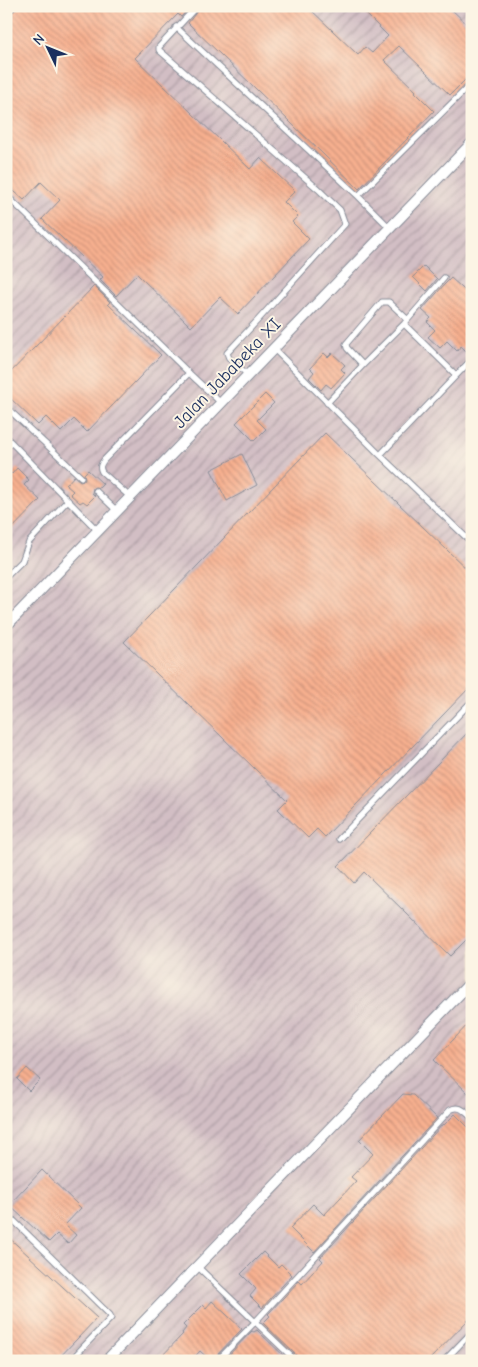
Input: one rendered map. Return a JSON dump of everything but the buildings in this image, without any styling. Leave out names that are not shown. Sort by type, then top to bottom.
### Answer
[{"type":"street","name":"Jalan Jababeka XI","points":[[6,626],[472,143]]},
{"type":"street","points":[[106,1361],[472,981]]},
{"type":"lane","points":[[6,13],[13,6]]},
{"type":"lane","points":[[197,6],[159,47],[160,51],[318,189],[340,210],[345,224],[227,352],[229,358],[248,375]]},
{"type":"lane","points":[[469,6],[472,9]]},
{"type":"lane","points":[[176,27],[390,228]]},
{"type":"lane","points":[[358,196],[472,83]]},
{"type":"lane","points":[[6,195],[221,403]]},
{"type":"lane","points":[[327,403],[405,322],[444,278]]},
{"type":"lane","points":[[363,365],[346,344],[382,302],[389,302],[405,322],[456,375]]},
{"type":"lane","points":[[273,348],[380,455],[472,543]]},
{"type":"lane","points":[[380,455],[472,359]]},
{"type":"lane","points":[[130,497],[102,472],[100,466],[189,373]]},
{"type":"lane","points":[[6,407],[81,477]]},
{"type":"lane","points":[[8,441],[98,530]]},
{"type":"lane","points":[[96,491],[117,511]]},
{"type":"lane","points":[[6,577],[22,561],[29,542],[68,500]]},
{"type":"lane","points":[[339,839],[472,701]]},
{"type":"lane","points":[[217,1361],[450,1110],[455,1107],[460,1108],[472,1118]]},
{"type":"lane","points":[[6,1213],[110,1315],[111,1318],[70,1361]]},
{"type":"lane","points":[[197,1266],[296,1361]]},
{"type":"lane","points":[[444,1361],[472,1332]]},
{"type":"shaded area","points":[[6,6],[472,6],[472,1361],[6,1361]]}]
